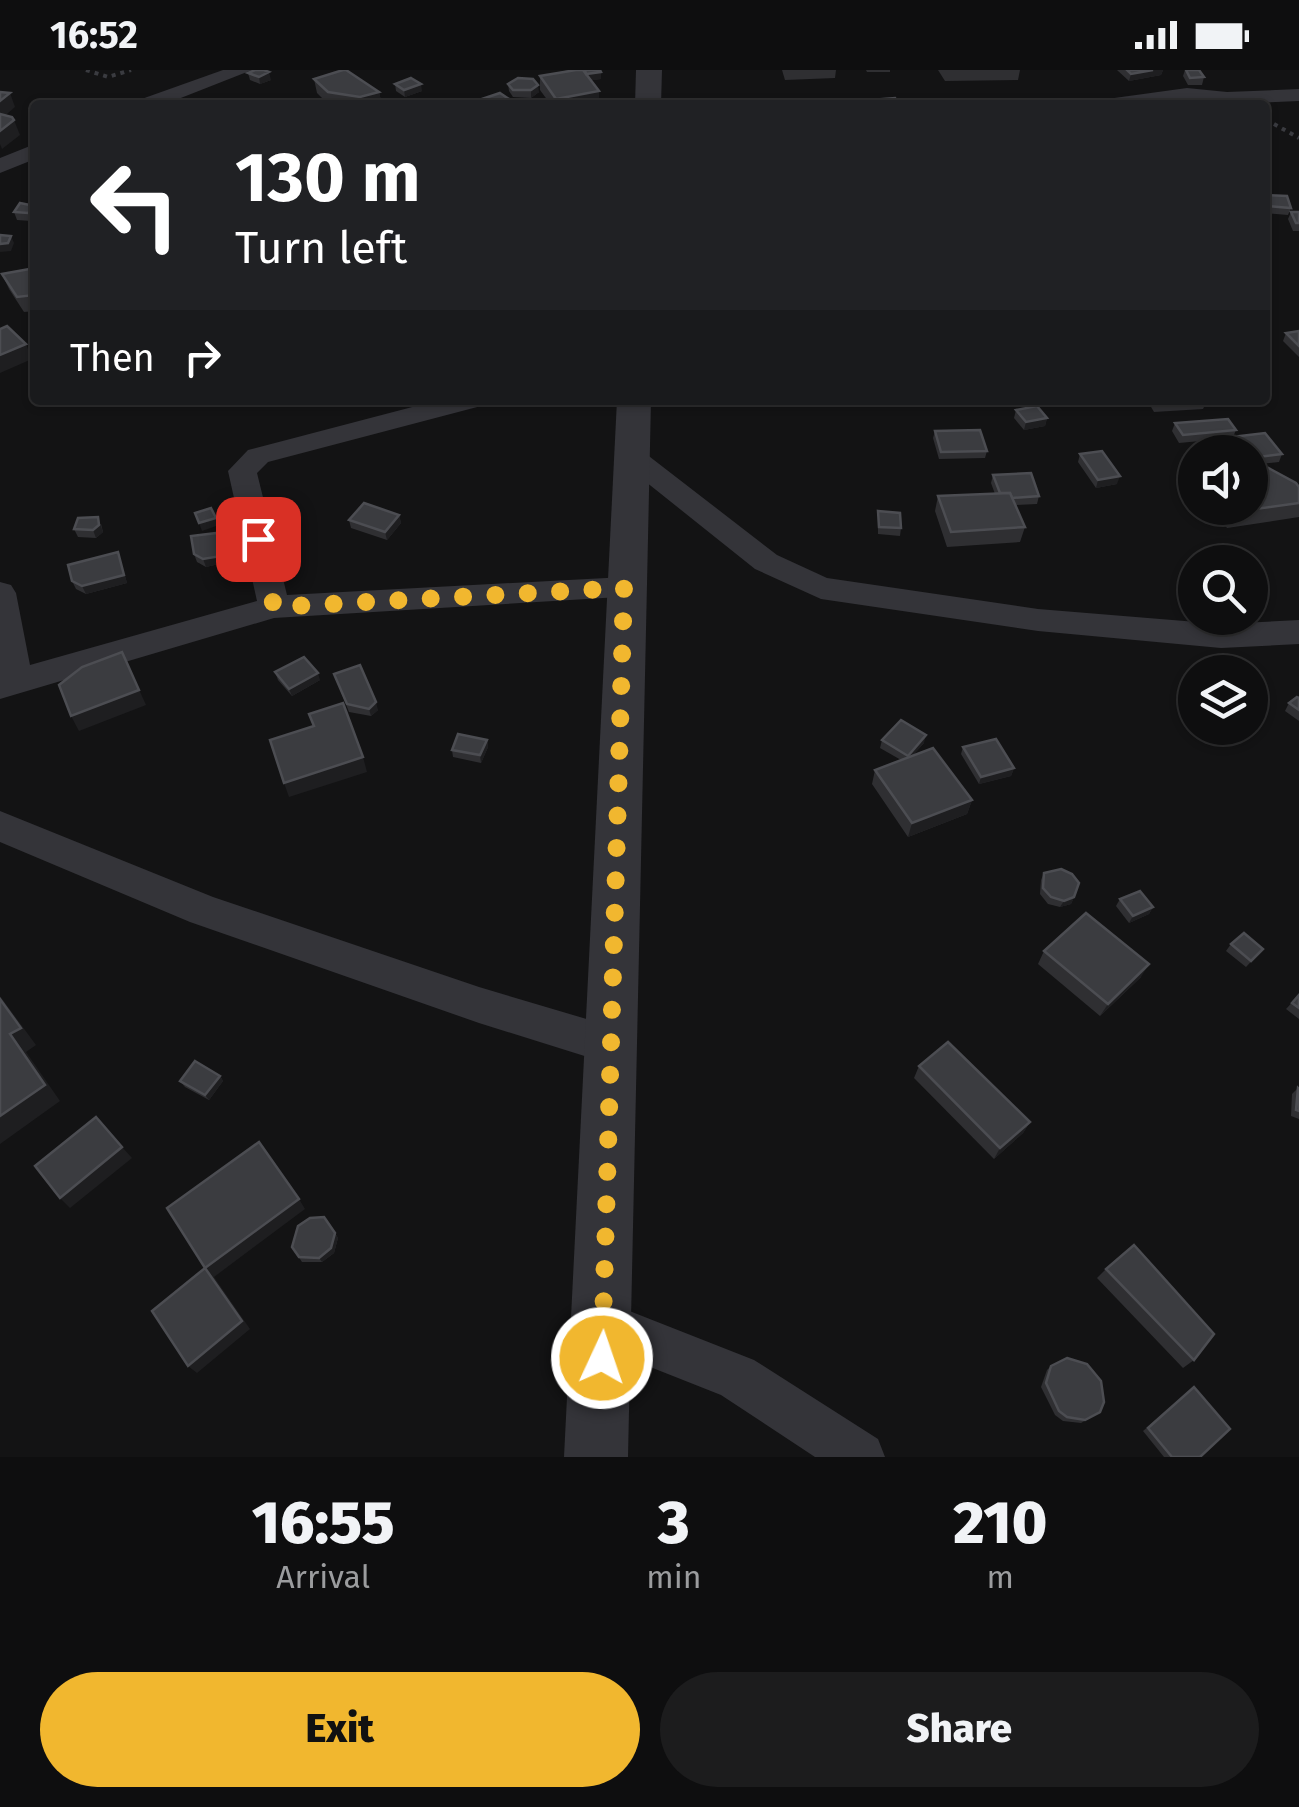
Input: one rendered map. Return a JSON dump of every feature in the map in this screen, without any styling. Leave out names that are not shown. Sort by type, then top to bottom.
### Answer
[{"type":"street","points":[[158,100],[242,70]]},
{"type":"street","points":[[648,100],[649,70]]},
{"type":"street","points":[[1143,100],[1187,94],[1226,98],[1299,94]]},
{"type":"street","points":[[0,166],[30,153]]},
{"type":"street","points":[[274,607],[242,471],[247,463],[258,456],[452,405]]},
{"type":"street","points":[[596,1457],[604,1324],[624,588],[634,405]]},
{"type":"street","points":[[631,456],[677,488],[766,562],[821,588],[1093,625],[1221,636],[1299,632]]},
{"type":"street","points":[[0,593],[8,683],[274,607],[624,588]]},
{"type":"street","points":[[0,826],[204,910],[480,1005],[610,1045]]},
{"type":"street","points":[[604,1324],[737,1378],[860,1457]]},
{"type":"path","points":[[86,70],[108,77],[131,70]]},
{"type":"path","points":[[1270,122],[1299,138]]},
{"type":"building","points":[[343,70],[379,92],[360,97],[328,92],[314,79]]},
{"type":"building","points":[[583,70],[599,91],[556,99],[540,76]]},
{"type":"building","points":[[1186,70],[1199,70],[1204,77],[1190,78]]},
{"type":"building","points":[[269,72],[259,77],[248,73]]},
{"type":"building","points":[[411,78],[421,84],[404,90],[395,84]]},
{"type":"building","points":[[518,78],[533,79],[538,85],[531,90],[513,90],[508,84]]},
{"type":"building","points":[[500,93],[510,100],[483,100]]},
{"type":"building","points":[[0,114],[14,120],[0,131]]},
{"type":"building","points":[[1270,195],[1287,196],[1291,208],[1270,206]]},
{"type":"building","points":[[20,203],[30,205],[28,213],[14,212]]},
{"type":"building","points":[[0,235],[11,236],[8,243],[0,244]]},
{"type":"building","points":[[30,269],[30,296],[17,297],[2,274]]},
{"type":"building","points":[[7,326],[26,344],[0,355],[0,329]]},
{"type":"building","points":[[1299,331],[1299,346],[1286,333]]},
{"type":"building","points":[[1037,406],[1047,418],[1026,422],[1016,410]]},
{"type":"building","points":[[1228,419],[1236,430],[1183,435],[1175,423]]},
{"type":"building","points":[[980,430],[987,451],[941,452],[935,431]]},
{"type":"building","points":[[1268,437],[1282,454],[1268,456]]},
{"type":"building","points":[[1102,451],[1120,476],[1098,480],[1080,454]]},
{"type":"building","points":[[1268,468],[1296,483],[1299,503],[1268,507]]},
{"type":"building","points":[[1031,473],[1039,496],[1012,498],[1010,493],[1000,493],[993,475]]},
{"type":"building","points":[[1010,493],[1025,527],[951,532],[938,496]]},
{"type":"building","points":[[364,503],[399,515],[385,532],[349,520]]},
{"type":"building","points":[[211,508],[216,518],[199,523],[195,513]]},
{"type":"building","points":[[878,511],[900,513],[901,528],[879,527]]},
{"type":"building","points":[[98,517],[99,525],[93,530],[74,529],[78,518]]},
{"type":"building","points":[[217,533],[221,556],[203,559],[194,554],[191,536]]},
{"type":"building","points":[[118,552],[124,575],[82,586],[72,581],[68,565]]},
{"type":"building","points":[[122,652],[139,690],[71,716],[59,685],[82,667]]},
{"type":"building","points":[[304,657],[318,673],[289,689],[275,672]]},
{"type":"building","points":[[360,665],[376,702],[369,709],[347,704],[334,674]]},
{"type":"building","points":[[1299,698],[1299,710],[1289,703]]},
{"type":"building","points":[[343,703],[363,757],[284,783],[270,740],[314,726],[309,714]]},
{"type":"building","points":[[901,720],[926,735],[908,756],[882,740]]},
{"type":"building","points":[[458,734],[487,740],[480,755],[452,750]]},
{"type":"building","points":[[996,739],[1014,768],[981,777],[963,747]]},
{"type":"building","points":[[933,748],[972,800],[912,823],[875,770]]},
{"type":"building","points":[[1061,869],[1079,883],[1074,897],[1064,901],[1051,897],[1043,888],[1044,873]]},
{"type":"building","points":[[1140,891],[1153,907],[1133,916],[1120,899]]},
{"type":"building","points":[[1086,913],[1149,964],[1108,1004],[1044,951]]},
{"type":"building","points":[[1244,933],[1263,949],[1251,961],[1231,944]]},
{"type":"building","points":[[0,999],[21,1028],[10,1034],[45,1085],[0,1116]]},
{"type":"building","points":[[948,1042],[1030,1122],[1000,1148],[919,1066]]},
{"type":"building","points":[[195,1061],[220,1076],[205,1095],[180,1081]]},
{"type":"building","points":[[96,1117],[122,1147],[60,1198],[35,1166]]},
{"type":"building","points":[[259,1142],[299,1199],[205,1268],[167,1208]]},
{"type":"building","points":[[324,1217],[335,1233],[331,1248],[319,1258],[299,1257],[292,1247],[298,1226],[310,1218]]},
{"type":"building","points":[[1134,1245],[1214,1334],[1194,1360],[1106,1269]]},
{"type":"building","points":[[205,1268],[242,1321],[188,1366],[152,1311]]},
{"type":"building","points":[[1067,1358],[1087,1364],[1101,1381],[1104,1402],[1100,1412],[1085,1420],[1067,1417],[1059,1411],[1046,1383],[1051,1366]]},
{"type":"building","points":[[1194,1387],[1230,1429],[1200,1457],[1172,1457],[1148,1428]]},
{"type":"route","points":[[258,539],[274,607],[624,588],[602,1358]]}]
